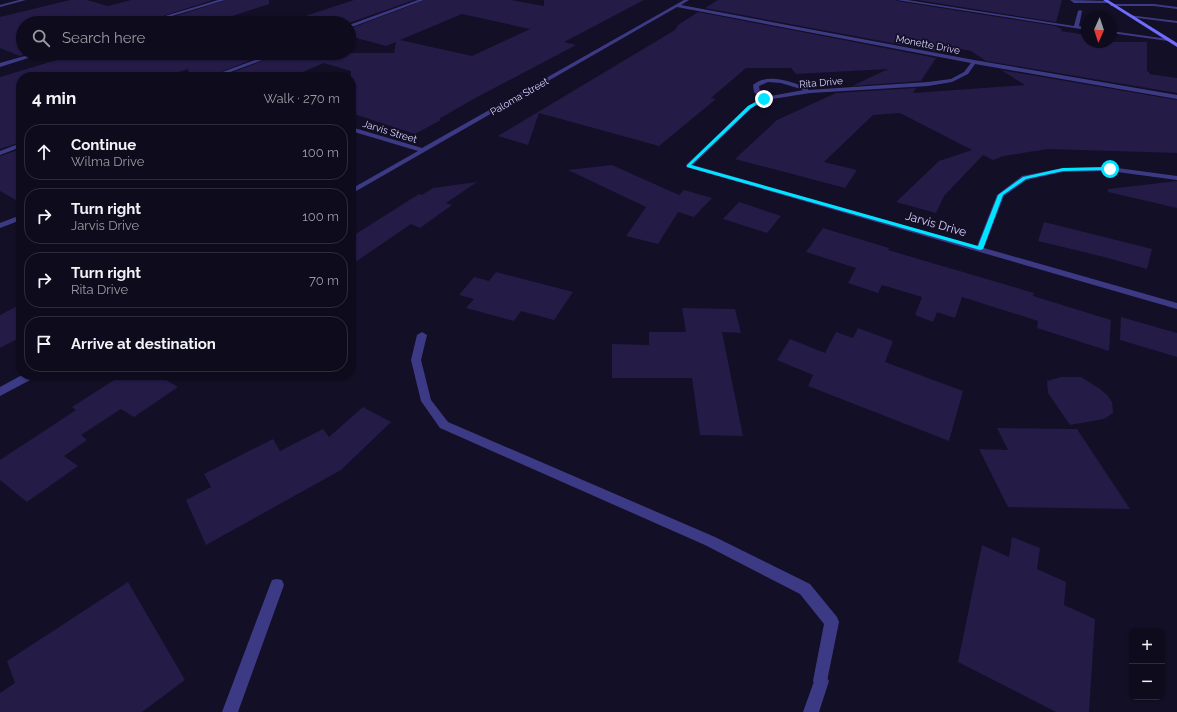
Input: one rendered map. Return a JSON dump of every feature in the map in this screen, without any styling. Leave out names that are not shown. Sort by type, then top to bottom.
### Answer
[{"type":"main road","points":[[1109,2],[1177,45]]},
{"type":"street","points":[[0,6],[24,0]]},
{"type":"street","points":[[168,16],[223,0]]},
{"type":"street","points":[[356,24],[422,0]]},
{"type":"street","name":"Paloma Street","points":[[356,189],[687,0]]},
{"type":"street","points":[[899,0],[1081,28]]},
{"type":"street","points":[[930,5],[933,0]]},
{"type":"street","points":[[1072,0],[1074,2],[1109,2],[1177,8]]},
{"type":"street","points":[[1154,5],[1149,8],[1151,12],[1165,20]]},
{"type":"street","name":"Monette Drive","points":[[677,6],[974,62],[1177,97]]},
{"type":"street","points":[[1076,27],[1080,11]]},
{"type":"street","points":[[1130,16],[1177,22]]},
{"type":"street","points":[[1141,23],[1177,28]]},
{"type":"street","points":[[1117,33],[1168,40]]},
{"type":"street","points":[[0,65],[17,60]]},
{"type":"street","points":[[226,72],[259,60]]},
{"type":"street","name":"Rita Drive","points":[[688,166],[750,107],[764,99],[810,91],[928,84],[952,80],[966,73],[974,62]]},
{"type":"street","points":[[764,99],[757,92],[756,85],[770,80],[783,82],[810,91]]},
{"type":"street","name":"Jarvis Street","points":[[356,131],[424,151]]},
{"type":"street","points":[[0,153],[16,147]]},
{"type":"street","name":"Jarvis Drive","points":[[688,166],[1177,306]]},
{"type":"street","points":[[980,249],[1001,195],[1025,178],[1063,170],[1110,169],[1177,178]]},
{"type":"street","points":[[0,226],[16,219]]},
{"type":"street","points":[[422,335],[416,360],[426,401],[444,425],[710,541],[805,589],[832,622],[821,682],[811,712]]},
{"type":"street","points":[[0,392],[21,380]]},
{"type":"street","points":[[230,712],[277,585]]},
{"type":"building","points":[[70,0],[87,0],[108,6],[131,0],[213,0],[163,16],[16,16],[16,54],[0,48],[0,17]]},
{"type":"building","points":[[226,0],[269,0],[269,4],[232,16],[176,16]]},
{"type":"building","points":[[354,0],[414,0],[356,21],[356,16],[305,16]]},
{"type":"building","points":[[425,0],[511,0],[544,6],[544,0],[644,0],[564,42],[576,45],[470,101],[439,119],[441,120],[415,134],[356,115],[356,72],[351,72],[324,63],[303,72],[234,72],[264,60],[356,60],[356,53],[394,53],[396,42],[386,46],[356,38],[356,26]],"holes":[[[462,14],[530,29],[472,56],[400,40]]]},
{"type":"building","points":[[718,0],[896,0],[1055,26],[1062,29],[1061,31],[1081,34],[1081,48],[1117,48],[1117,42],[1147,42],[1147,71],[1149,74],[1177,78],[1177,93],[986,61],[971,51],[944,46],[940,52],[705,8]]},
{"type":"building","points":[[917,0],[1062,0],[1056,22]]},
{"type":"building","points":[[698,12],[936,58],[921,81],[852,86],[888,69],[796,74],[791,68],[746,68],[711,98],[716,99],[659,146],[539,113],[528,145],[498,136],[675,30],[678,25]]},
{"type":"building","points":[[57,60],[251,60],[221,72],[189,72],[188,69],[179,72],[17,72]]},
{"type":"building","points":[[1001,70],[1177,100],[1177,153],[1048,149],[1004,156],[993,160],[983,155],[944,196],[936,213],[896,202],[939,161],[972,150],[900,113],[873,115],[824,162],[857,170],[845,188],[735,159],[777,120],[836,93],[916,88],[913,93],[1025,85]]},
{"type":"building","points":[[16,72],[16,144],[0,149],[0,77]]},
{"type":"building","points":[[16,151],[16,200],[0,191],[0,156]]},
{"type":"building","points":[[612,165],[679,195],[684,190],[712,198],[694,217],[678,212],[658,244],[626,236],[646,207],[568,170]]},
{"type":"building","points":[[1177,181],[1177,208],[1108,192],[1108,189]]},
{"type":"building","points":[[477,182],[446,203],[452,205],[420,228],[411,224],[356,262],[356,234],[419,194],[422,195],[433,188]]},
{"type":"building","points":[[739,202],[781,216],[767,233],[723,219]]},
{"type":"building","points":[[1044,222],[1152,249],[1147,269],[1038,241]]},
{"type":"building","points":[[823,228],[889,248],[888,250],[1034,293],[1033,296],[1111,320],[1109,351],[1037,328],[1038,321],[962,297],[955,318],[937,312],[933,322],[915,315],[922,297],[882,285],[878,293],[848,283],[856,268],[806,252]]},
{"type":"building","points":[[496,272],[573,292],[554,320],[521,311],[514,321],[466,308],[474,299],[459,295],[474,277],[489,281]]},
{"type":"building","points":[[16,307],[16,340],[0,348],[0,315]]},
{"type":"building","points":[[682,308],[735,309],[741,333],[722,332],[743,436],[700,435],[692,378],[612,378],[612,344],[649,345],[649,332],[686,332]]},
{"type":"building","points":[[1121,317],[1177,333],[1177,357],[1120,340]]},
{"type":"building","points":[[858,328],[893,341],[885,362],[963,391],[949,441],[808,386],[813,375],[777,360],[790,339],[825,353],[836,332],[853,338]]},
{"type":"building","points":[[1061,377],[1081,377],[1100,389],[1112,402],[1113,413],[1104,419],[1070,425],[1048,393],[1047,381]]},
{"type":"building","points":[[114,380],[166,380],[178,387],[134,417],[121,409],[81,435],[87,440],[64,456],[78,466],[27,502],[0,480],[0,460],[76,410],[72,407]]},
{"type":"building","points":[[363,407],[391,422],[341,470],[206,545],[186,500],[211,487],[204,474],[273,439],[280,451],[323,429],[329,437]]},
{"type":"building","points":[[997,428],[1077,429],[1130,509],[1008,507],[979,449],[1008,450]]},
{"type":"building","points":[[1012,537],[1040,548],[1037,569],[1066,582],[1064,605],[1095,619],[1089,712],[1056,712],[958,662],[982,545],[1009,557]]},
{"type":"building","points":[[128,582],[185,680],[142,712],[0,712],[0,693],[15,683],[7,661]]},
{"type":"route","points":[[764,99],[750,107],[688,166],[980,249],[1001,195],[1025,178],[1063,170],[1110,169]]}]
